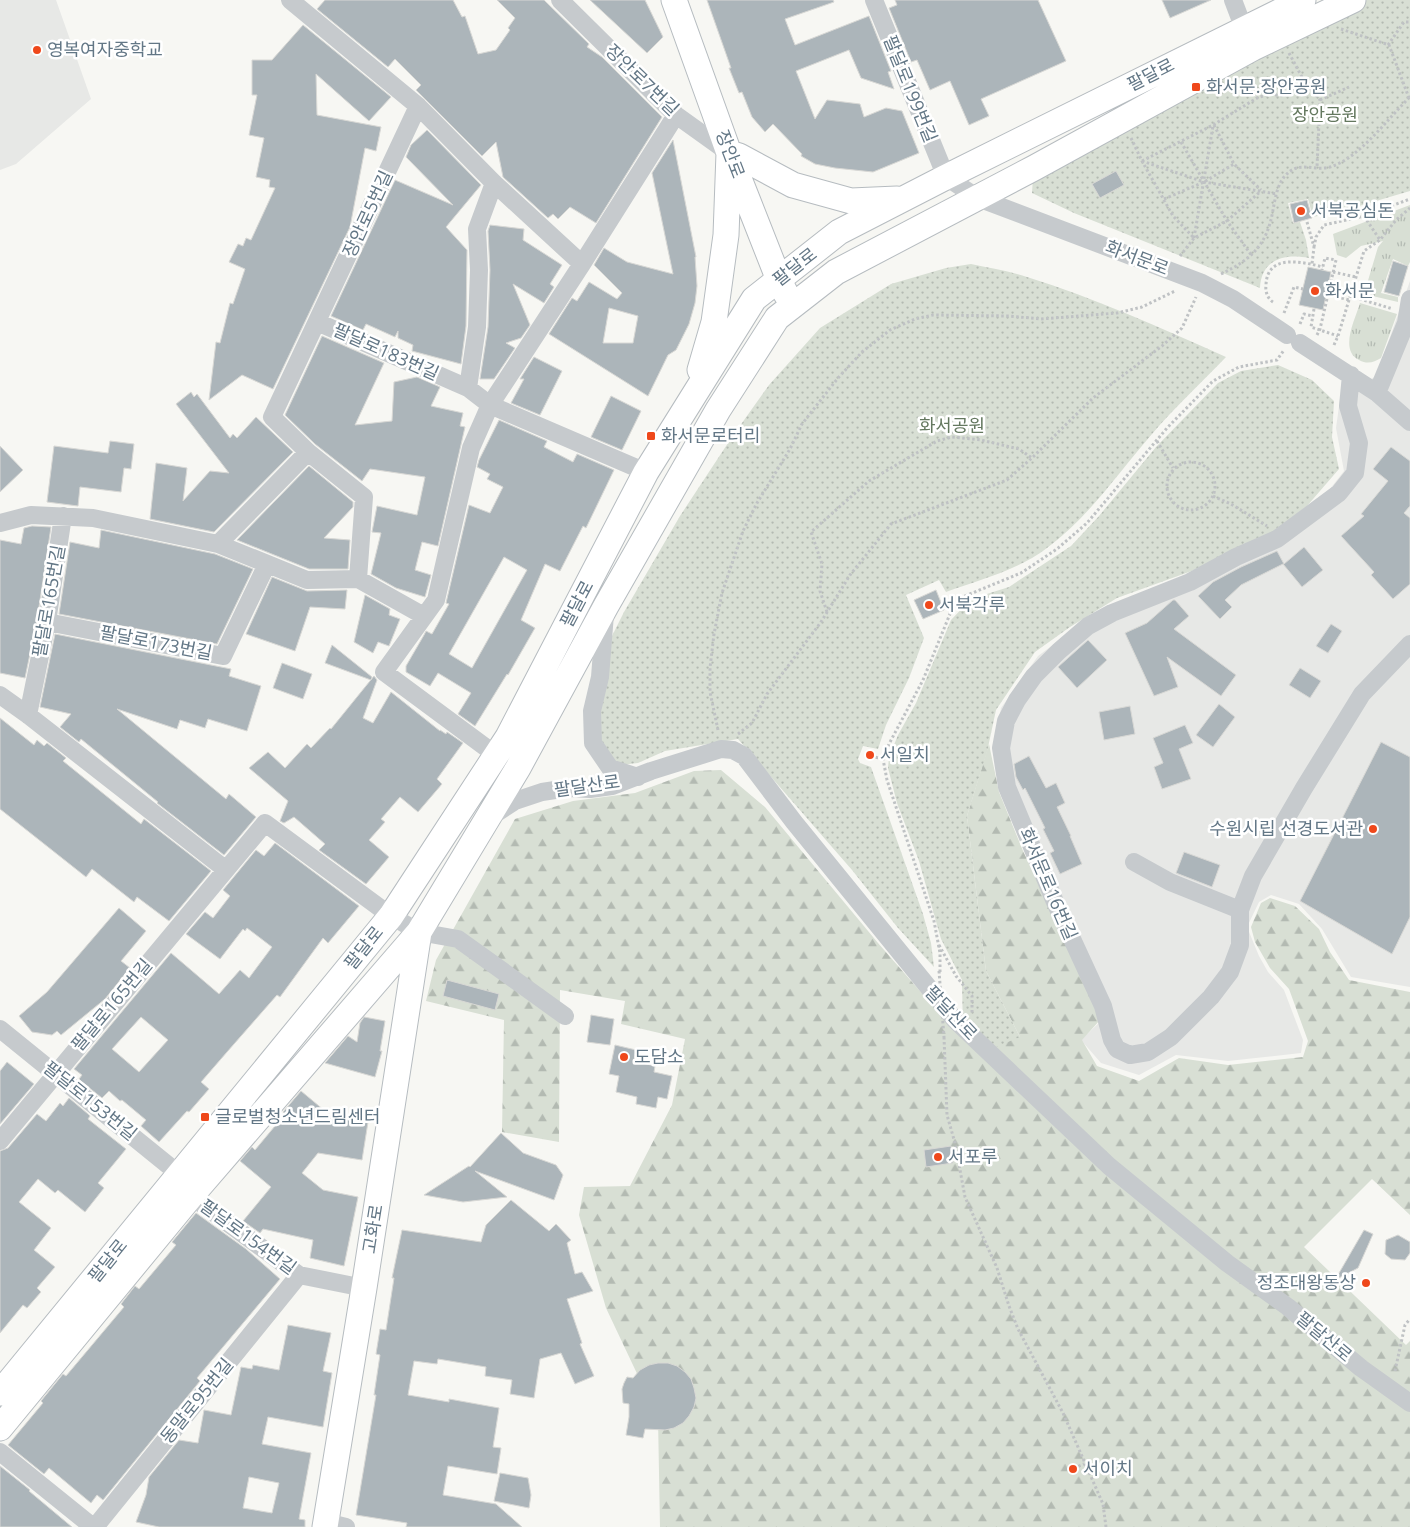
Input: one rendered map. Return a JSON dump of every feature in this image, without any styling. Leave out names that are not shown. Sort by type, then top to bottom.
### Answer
[{"type":"main road","name":"장안로","points":[[674,0],[729,153],[779,280],[792,305]]},
{"type":"main road","name":"팔달로","points":[[0,1393],[390,916],[508,737],[646,472],[754,299],[839,232],[1303,0]]},
{"type":"main road","name":"팔달로","points":[[0,1428],[191,1196],[419,932],[518,768],[606,606],[718,410],[777,318],[836,272],[978,198],[1253,48],[1353,0]]},
{"type":"main road","points":[[690,401],[714,322],[726,235],[729,153],[739,156],[793,185],[851,201],[906,198]]},
{"type":"main road","name":"고화로","points":[[332,1525],[364,1288],[419,932]]},
{"type":"street","points":[[290,0],[418,106],[494,183],[582,264]]},
{"type":"street","name":"장안로7번길","points":[[560,0],[676,115],[729,153]]},
{"type":"street","name":"팔달로199번길","points":[[874,0],[946,177]]},
{"type":"street","points":[[1233,0],[1244,29]]},
{"type":"street","name":"장안로5번길","points":[[317,322],[418,106]]},
{"type":"street","points":[[496,755],[384,672],[436,600],[471,448],[490,405],[676,115]]},
{"type":"street","name":"화서문로","points":[[946,177],[978,198],[1202,283],[1233,299],[1377,393],[1410,422]]},
{"type":"street","points":[[468,388],[477,327],[479,270],[477,229],[494,183]]},
{"type":"street","points":[[1377,393],[1408,315]]},
{"type":"street","name":"팔달로183번길","points":[[308,452],[272,417],[317,322],[468,388],[490,405],[646,472]]},
{"type":"street","name":"화서문로16번길","points":[[1351,375],[1348,406],[1359,443],[1355,473],[1338,493],[1283,535],[1190,582],[1112,613],[1088,626],[1034,676],[1017,700],[1006,721],[1001,748],[1007,787],[1059,910],[1103,1006],[1112,1040],[1117,1049],[1130,1055],[1148,1052],[1171,1037],[1211,997],[1230,972],[1236,958],[1241,931],[1240,910],[1253,876],[1362,694],[1410,644]]},
{"type":"street","points":[[218,544],[308,452],[364,497],[358,579]]},
{"type":"street","points":[[0,523],[31,514],[93,518],[218,544],[307,580],[358,579],[424,616]]},
{"type":"street","name":"팔달로165번길","points":[[28,715],[47,622],[63,516]]},
{"type":"street","name":"팔달로173번길","points":[[47,622],[223,656],[267,564]]},
{"type":"street","points":[[606,606],[600,678],[592,711],[593,743],[610,768],[638,777]]},
{"type":"street","points":[[0,695],[225,869]]},
{"type":"street","name":"팔달산로","points":[[487,820],[515,801],[542,792],[568,788],[590,789],[612,786],[720,749],[733,750],[744,756],[794,822],[955,1020],[1108,1166],[1228,1263],[1288,1307],[1361,1368],[1410,1403]]},
{"type":"street","name":"팔달로165번길","points":[[0,1141],[265,823],[390,916],[419,932],[458,939],[565,1016]]},
{"type":"street","points":[[1134,862],[1170,882],[1240,910]]},
{"type":"street","name":"팔달로153번길","points":[[0,1029],[56,1072],[179,1174]]},
{"type":"street","name":"팔달로154번길","points":[[191,1196],[299,1275],[364,1288]]},
{"type":"street","name":"동말로95번길","points":[[94,1527],[299,1275]]},
{"type":"street","points":[[0,1452],[94,1527]]},
{"type":"path","points":[[718,730],[710,692],[710,668],[714,634],[722,593],[743,531],[770,480],[790,449],[802,424],[838,378],[862,352],[890,330],[915,319],[933,315],[1009,316],[1041,319],[1118,313],[1142,307],[1158,298],[1202,283],[1238,266],[1252,256],[1262,243],[1270,227],[1282,179],[1293,168],[1329,167],[1352,155],[1409,98],[1389,45],[1339,29],[1324,14]]},
{"type":"path","points":[[1388,45],[1404,22],[1410,22]]},
{"type":"path","points":[[1279,35],[1304,81],[1320,100],[1317,167]]},
{"type":"path","points":[[1142,161],[1213,125],[1257,98],[1269,94],[1284,96],[1304,81]]},
{"type":"path","points":[[1320,100],[1349,87]]},
{"type":"path","points":[[1213,125],[1234,164],[1261,190]]},
{"type":"path","points":[[1170,271],[1194,238],[1213,125]]},
{"type":"path","points":[[1181,142],[1227,221],[1252,256]]},
{"type":"path","points":[[1142,161],[1204,182],[1277,194]]},
{"type":"path","points":[[1142,161],[1173,216],[1194,238]]},
{"type":"path","points":[[1164,199],[1204,182],[1234,164]]},
{"type":"path","points":[[1194,238],[1227,221],[1261,190]]},
{"type":"path","points":[[1310,264],[1316,237],[1324,225],[1364,216],[1410,199]]},
{"type":"path","points":[[1326,360],[1338,336],[1364,251],[1380,240],[1396,220],[1410,208]]},
{"type":"path","points":[[1364,216],[1380,240]]},
{"type":"path","points":[[1307,222],[1314,247]]},
{"type":"path","points":[[1273,302],[1270,300],[1266,287],[1270,271],[1274,266],[1282,262],[1294,261],[1323,268],[1325,258],[1336,260],[1320,329]]},
{"type":"path","points":[[1333,272],[1356,277]]},
{"type":"path","points":[[744,730],[752,723],[767,694],[827,613],[850,574],[891,524],[1007,480],[1093,398],[1162,346],[1182,328],[1202,283]]},
{"type":"path","points":[[1288,336],[1294,287],[1303,288]]},
{"type":"path","points":[[1327,295],[1350,298],[1408,315]]},
{"type":"path","points":[[1314,308],[1311,327],[1338,336]]},
{"type":"path","points":[[1304,314],[1313,316]]},
{"type":"path","points":[[1106,1527],[1103,1504],[1063,1413],[1018,1329],[998,1268],[965,1197],[955,1143],[947,1115],[938,942],[934,921],[887,780],[883,759],[923,680],[952,609],[965,596],[1021,573],[1057,549],[1087,523],[1157,441],[1191,403],[1214,381],[1239,367],[1277,360],[1281,354]]},
{"type":"path","points":[[827,613],[820,591],[822,564],[811,532],[868,481],[937,441],[952,436],[981,440],[1019,450],[1032,458]]},
{"type":"path","points":[[1157,441],[1174,468]]},
{"type":"path","points":[[1185,462],[1201,464],[1208,468],[1215,481],[1213,496],[1209,503],[1196,510],[1179,508],[1168,495],[1166,487],[1167,478],[1174,468],[1185,462]]},
{"type":"path","points":[[1213,496],[1231,504],[1283,535]]},
{"type":"path","points":[[866,755],[883,759]]},
{"type":"path","points":[[938,942],[956,976],[972,996],[972,1014]]},
{"type":"path","points":[[1394,1374],[1405,1325],[1410,1319]]},
{"type":"path","points":[[1069,1470],[1084,1464]]},
{"type":"shaded area","name":"영복여자중학교","points":[[0,0],[56,0],[91,99],[16,164],[0,170]]},
{"type":"shaded area","points":[[1410,281],[1410,987],[1351,977],[1322,929],[1299,904],[1271,895],[1259,902],[1247,927],[1268,972],[1284,990],[1303,1040],[1301,1053],[1228,1061],[1176,1055],[1139,1075],[1101,1063],[1081,1040],[1102,1020],[995,744],[1001,708],[1038,656],[1070,632],[1271,537],[1326,494],[1344,471],[1336,428],[1340,399],[1376,376]]},
{"type":"green space","name":"장안공원","points":[[1367,0],[1410,0],[1410,191],[1342,211],[1313,217],[1308,199],[1288,203],[1293,223],[1300,222],[1309,258],[1283,258],[1269,265],[1261,278],[1260,288],[1074,213],[1032,193],[1033,177],[1277,45]]},
{"type":"green space","points":[[1410,205],[1410,262],[1408,266],[1393,259],[1381,293],[1398,297],[1398,302],[1364,294],[1378,247],[1383,241],[1361,246],[1346,258],[1337,255],[1333,234]]},
{"type":"green space","name":"화서공원","points":[[971,264],[1020,275],[1078,294],[1226,357],[1161,424],[1090,509],[1047,548],[1036,556],[1011,568],[946,592],[939,580],[906,595],[924,638],[909,678],[886,725],[878,749],[863,746],[858,759],[860,763],[871,767],[923,914],[931,943],[934,967],[898,928],[852,870],[738,739],[665,751],[638,763],[611,766],[586,701],[608,644],[624,612],[680,516],[769,385],[820,328],[891,284],[946,268]]},
{"type":"green space","points":[[1360,303],[1397,314],[1381,358],[1376,361],[1365,362],[1359,360],[1350,349],[1350,334]]},
{"type":"green space","points":[[1278,365],[1312,380],[1334,401],[1332,437],[1339,469],[1307,506],[1265,538],[1200,568],[1117,598],[1070,627],[1035,652],[996,710],[987,752],[967,816],[986,971],[1020,1037],[982,1053],[963,1036],[962,980],[941,939],[919,861],[897,803],[888,768],[889,757],[898,735],[916,703],[951,620],[971,599],[1009,587],[1071,546],[1099,516],[1156,447],[1218,383],[1241,371]]},
{"type":"green space","points":[[989,744],[999,792],[1023,851],[1097,1005],[1100,1020],[1082,1040],[1097,1066],[1139,1081],[1179,1058],[1228,1065],[1303,1057],[1308,1041],[1289,989],[1270,968],[1255,942],[1251,927],[1261,903],[1270,898],[1295,906],[1319,929],[1330,952],[1349,980],[1410,992],[1410,1215],[1372,1179],[1304,1247],[1406,1345],[1410,1341],[1410,1527],[660,1527],[658,1418],[606,1308],[579,1215],[584,1187],[630,1186],[672,1105],[685,1039],[621,1024],[625,1001],[560,990],[559,1142],[502,1132],[504,1020],[426,1001],[436,960],[515,819],[573,801],[635,793],[694,771],[721,770],[765,807],[878,943],[940,1014],[1020,1037],[986,971],[967,816]]},
{"type":"building","points":[[325,0],[453,0],[462,17],[465,16],[478,54],[496,50],[510,30],[508,28],[515,18],[497,0],[544,0],[589,44],[587,47],[602,57],[662,117],[596,223],[570,207],[558,219],[553,214],[548,218],[503,177],[496,142],[482,156],[416,90],[421,85],[395,59],[388,67],[317,9]]},
{"type":"building","points":[[590,0],[645,0],[663,37],[647,53]]},
{"type":"building","points":[[707,0],[833,0],[834,2],[785,19],[795,45],[869,16],[891,71],[888,72],[894,89],[861,78],[849,50],[796,71],[815,119],[827,100],[860,104],[864,117],[886,108],[902,111],[919,153],[873,172],[835,168],[815,164],[801,156],[802,154],[773,124],[765,132],[752,117],[742,92],[739,93]]},
{"type":"building","points":[[895,0],[1038,0],[1066,61],[981,99],[989,116],[969,125],[950,81],[930,90],[917,60],[911,62],[889,8],[897,5]]},
{"type":"building","points":[[1162,0],[1211,0],[1170,18]]},
{"type":"building","points":[[303,25],[391,97],[369,121],[316,74],[317,115],[381,127],[376,151],[365,148],[350,227],[273,389],[242,375],[209,400],[216,342],[220,343],[230,303],[233,304],[245,269],[229,262],[238,244],[243,246],[246,238],[251,240],[275,188],[269,187],[270,180],[256,177],[264,138],[249,135],[257,95],[252,95],[252,60],[272,60]]},
{"type":"building","points":[[427,130],[481,185],[446,227],[467,250],[466,326],[461,364],[412,351],[413,345],[398,338],[398,331],[395,337],[366,324],[363,330],[331,316],[395,180],[453,205],[406,157],[411,145]]},
{"type":"building","points":[[673,140],[696,257],[697,286],[695,303],[689,324],[676,350],[668,355],[648,396],[549,334],[572,298],[577,301],[589,282],[617,299],[622,293],[594,265],[604,248],[627,262],[673,274],[652,173]],"holes":[[[609,308],[638,316],[633,343],[603,343]]]},
{"type":"building","points":[[1116,171],[1124,185],[1100,198],[1092,184]]},
{"type":"building","name":"서북공심돈","points":[[1307,200],[1312,218],[1294,223],[1290,204]]},
{"type":"building","points":[[490,225],[524,229],[523,240],[562,265],[550,284],[554,287],[544,303],[513,284],[530,325],[521,338],[506,343],[515,348],[494,379],[480,379],[488,327],[490,270],[488,231]]},
{"type":"building","points":[[1393,261],[1408,266],[1399,296],[1384,292]]},
{"type":"building","name":"화서문","points":[[1308,267],[1331,272],[1323,310],[1299,305]]},
{"type":"building","points":[[322,336],[384,363],[355,425],[392,421],[394,382],[417,377],[440,387],[431,406],[463,413],[460,426],[465,427],[438,546],[422,542],[415,570],[431,575],[425,597],[396,588],[371,574],[381,533],[372,532],[377,506],[417,515],[425,477],[370,469],[362,481],[315,444],[285,415]]},
{"type":"building","points":[[534,357],[562,371],[540,415],[511,403],[524,379],[520,379]]},
{"type":"building","points":[[191,392],[194,397],[197,394],[230,438],[233,434],[237,438],[256,417],[293,452],[214,532],[150,519],[156,463],[187,468],[183,501],[210,471],[229,473],[176,404]]},
{"type":"building","points":[[611,396],[641,411],[622,450],[591,437]]},
{"type":"building","points":[[499,420],[547,441],[544,447],[573,462],[577,454],[614,470],[586,528],[583,526],[560,571],[545,564],[521,620],[535,628],[508,675],[475,726],[458,714],[471,693],[438,673],[430,686],[406,672],[406,666],[426,631],[432,634],[449,604],[446,603],[469,505],[490,513],[503,487],[487,479],[490,474],[477,467]],"holes":[[[504,557],[527,570],[472,668],[449,654]]]},
{"type":"building","points":[[110,441],[134,444],[131,469],[124,468],[121,492],[80,487],[78,506],[47,502],[54,446],[108,453]]},
{"type":"building","points":[[0,446],[23,470],[0,492]]},
{"type":"building","points":[[1391,447],[1410,461],[1410,506],[1404,513],[1410,518],[1410,584],[1393,599],[1371,575],[1374,572],[1341,536],[1364,516],[1361,514],[1388,481],[1373,469]]},
{"type":"building","points":[[309,466],[353,502],[353,507],[324,538],[350,540],[348,569],[309,569],[237,540]]},
{"type":"building","points":[[32,526],[51,527],[37,620],[25,678],[0,673],[0,540],[21,544],[24,528]]},
{"type":"building","points":[[101,530],[215,554],[253,569],[217,644],[59,614],[70,542],[99,548]]},
{"type":"building","points":[[1304,547],[1323,570],[1302,587],[1283,564],[1241,585],[1225,600],[1232,607],[1220,619],[1198,596],[1213,582],[1241,567],[1277,551],[1284,564]]},
{"type":"building","points":[[272,577],[307,591],[347,590],[345,609],[310,607],[295,651],[246,634]]},
{"type":"building","name":"서북각루","points":[[936,590],[944,610],[923,619],[914,600]]},
{"type":"building","points":[[365,595],[390,609],[389,615],[400,619],[389,646],[378,642],[373,653],[354,642]]},
{"type":"building","points":[[1173,600],[1189,616],[1174,629],[1236,675],[1221,696],[1167,657],[1178,687],[1154,696],[1125,633],[1147,623]]},
{"type":"building","points":[[1331,624],[1342,631],[1328,653],[1316,646]]},
{"type":"building","points":[[55,634],[231,669],[229,676],[261,686],[247,731],[208,719],[205,728],[180,720],[177,729],[117,709],[226,799],[229,794],[256,817],[224,855],[157,803],[81,739],[79,742],[60,727],[71,714],[40,707]]},
{"type":"building","points":[[1088,640],[1107,660],[1077,688],[1058,667]]},
{"type":"building","points":[[332,645],[372,677],[371,680],[325,663]]},
{"type":"building","points":[[282,663],[312,674],[303,699],[273,688]]},
{"type":"building","points":[[1300,668],[1321,681],[1310,698],[1289,685]]},
{"type":"building","points":[[374,676],[377,680],[363,718],[373,723],[391,692],[440,731],[446,734],[447,732],[463,743],[437,779],[442,784],[418,812],[400,797],[381,819],[385,822],[369,840],[389,857],[366,884],[319,850],[325,844],[294,817],[284,823],[280,821],[288,801],[249,768],[268,752],[285,768],[307,744],[311,748],[331,729]]},
{"type":"building","points":[[1219,704],[1235,717],[1213,747],[1196,735]]},
{"type":"building","points":[[1130,706],[1135,734],[1104,740],[1099,712]]},
{"type":"building","points":[[0,718],[34,745],[37,740],[44,746],[47,743],[66,758],[63,761],[141,824],[144,819],[211,871],[169,921],[137,897],[134,902],[92,869],[86,877],[0,809]]},
{"type":"building","points":[[1185,725],[1193,743],[1179,749],[1191,779],[1162,789],[1154,767],[1163,763],[1153,738]]},
{"type":"building","name":"수원시립 선경도서관","points":[[1381,742],[1410,757],[1410,917],[1392,954],[1300,901]]},
{"type":"building","points":[[1029,756],[1046,788],[1056,783],[1065,803],[1057,807],[1082,864],[1060,874],[1050,853],[1054,851],[1043,829],[1045,828],[1025,788],[1023,790],[1016,777],[1014,764]]},
{"type":"building","points":[[275,843],[359,906],[328,943],[323,938],[280,997],[277,995],[201,1082],[209,1089],[159,1142],[141,1126],[146,1120],[109,1091],[102,1098],[79,1079],[82,1075],[74,1069],[171,953],[219,994],[240,970],[249,978],[272,947],[247,928],[245,931],[243,929],[220,959],[186,934],[205,912],[213,918],[230,896],[223,890],[256,850],[264,856]],"holes":[[[141,1017],[168,1040],[139,1072],[112,1049]]]},
{"type":"building","points":[[1184,852],[1220,865],[1212,887],[1176,873]]},
{"type":"building","points":[[119,908],[146,931],[121,961],[130,968],[105,999],[61,1035],[57,1031],[52,1035],[32,1032],[19,1016],[47,992]]},
{"type":"building","points":[[447,980],[499,994],[495,1010],[443,996]]},
{"type":"building","points":[[591,1015],[614,1019],[610,1045],[587,1042]]},
{"type":"building","points":[[364,1017],[385,1021],[380,1051],[382,1051],[375,1077],[325,1063],[348,1036],[357,1042],[360,1023]]},
{"type":"building","points":[[615,1045],[636,1050],[634,1061],[655,1066],[654,1072],[672,1076],[667,1099],[658,1097],[656,1108],[636,1104],[637,1097],[616,1092],[619,1076],[609,1074]]},
{"type":"building","points":[[7,1062],[34,1084],[0,1124],[0,1071]]},
{"type":"building","points":[[301,1091],[331,1116],[368,1122],[362,1160],[318,1153],[302,1173],[323,1190],[358,1197],[344,1266],[310,1258],[313,1240],[263,1229],[260,1233],[243,1221],[271,1187],[240,1161],[252,1147],[255,1150],[285,1114],[283,1112]]},
{"type":"building","points":[[69,1098],[90,1116],[88,1119],[126,1149],[98,1183],[104,1188],[85,1212],[58,1190],[55,1193],[38,1179],[19,1202],[51,1228],[34,1250],[55,1267],[37,1288],[41,1292],[27,1308],[23,1305],[0,1333],[0,1151],[8,1148],[37,1114],[46,1121],[60,1103],[63,1106]]},
{"type":"building","points":[[501,1133],[523,1153],[556,1165],[563,1175],[554,1200],[475,1171],[507,1197],[463,1202],[424,1195],[470,1167]]},
{"type":"building","name":"서포루","points":[[951,1146],[953,1163],[926,1167],[924,1150]]},
{"type":"building","points":[[511,1200],[549,1231],[556,1224],[571,1240],[567,1243],[575,1274],[582,1272],[593,1291],[567,1299],[582,1343],[580,1344],[594,1376],[575,1384],[561,1353],[540,1359],[534,1398],[510,1394],[512,1380],[485,1376],[486,1367],[438,1359],[437,1364],[414,1361],[408,1395],[449,1402],[449,1399],[499,1408],[493,1447],[501,1448],[497,1474],[448,1466],[443,1495],[496,1504],[522,1527],[406,1527],[407,1523],[356,1515],[376,1395],[374,1395],[380,1355],[376,1354],[380,1329],[386,1330],[394,1278],[392,1278],[402,1230],[481,1242],[486,1225]]},
{"type":"building","points":[[196,1213],[246,1249],[280,1279],[197,1378],[200,1381],[103,1500],[97,1495],[91,1503],[49,1468],[44,1474],[8,1445],[43,1403],[41,1401],[63,1374],[66,1376],[124,1307],[121,1304],[135,1286],[139,1289],[176,1245],[172,1242]]},
{"type":"building","points":[[1364,1230],[1373,1234],[1358,1268],[1335,1280]]},
{"type":"building","points":[[1398,1235],[1410,1242],[1410,1253],[1405,1260],[1391,1259],[1385,1254],[1386,1240]]},
{"type":"building","points":[[288,1325],[331,1333],[323,1371],[332,1373],[323,1427],[268,1417],[262,1444],[311,1453],[299,1519],[305,1520],[305,1527],[159,1527],[136,1522],[146,1495],[149,1477],[179,1440],[198,1443],[204,1410],[231,1415],[241,1367],[252,1369],[253,1365],[279,1370]],"holes":[[[249,1477],[279,1483],[272,1513],[243,1508]]]},
{"type":"building","points":[[658,1363],[668,1363],[677,1366],[691,1379],[696,1398],[694,1407],[683,1423],[674,1428],[665,1430],[645,1429],[643,1438],[626,1435],[629,1404],[623,1403],[622,1389],[624,1383],[627,1377],[633,1378],[640,1370]]},
{"type":"building","points":[[0,1466],[30,1490],[72,1527],[0,1527]]},
{"type":"building","points":[[500,1473],[528,1478],[531,1495],[529,1508],[494,1501]]},
{"type":"place","name":"영복여자중학교","points":[[37,50]]},
{"type":"place","name":"화서문.장안공원","points":[[1196,87]]},
{"type":"place","name":"서북공심돈","points":[[1301,211]]},
{"type":"place","name":"화서문","points":[[1315,291]]},
{"type":"place","name":"화서문로터리","points":[[651,436]]},
{"type":"place","name":"서북각루","points":[[929,605]]},
{"type":"place","name":"서일치","points":[[870,755]]},
{"type":"place","name":"수원시립 선경도서관","points":[[1373,829]]},
{"type":"place","name":"도담소","points":[[624,1057]]},
{"type":"place","name":"글로벌청소년드림센터","points":[[205,1117]]},
{"type":"place","name":"서포루","points":[[938,1157]]},
{"type":"place","name":"정조대왕동상","points":[[1366,1283]]},
{"type":"place","name":"서이치","points":[[1073,1469]]}]
